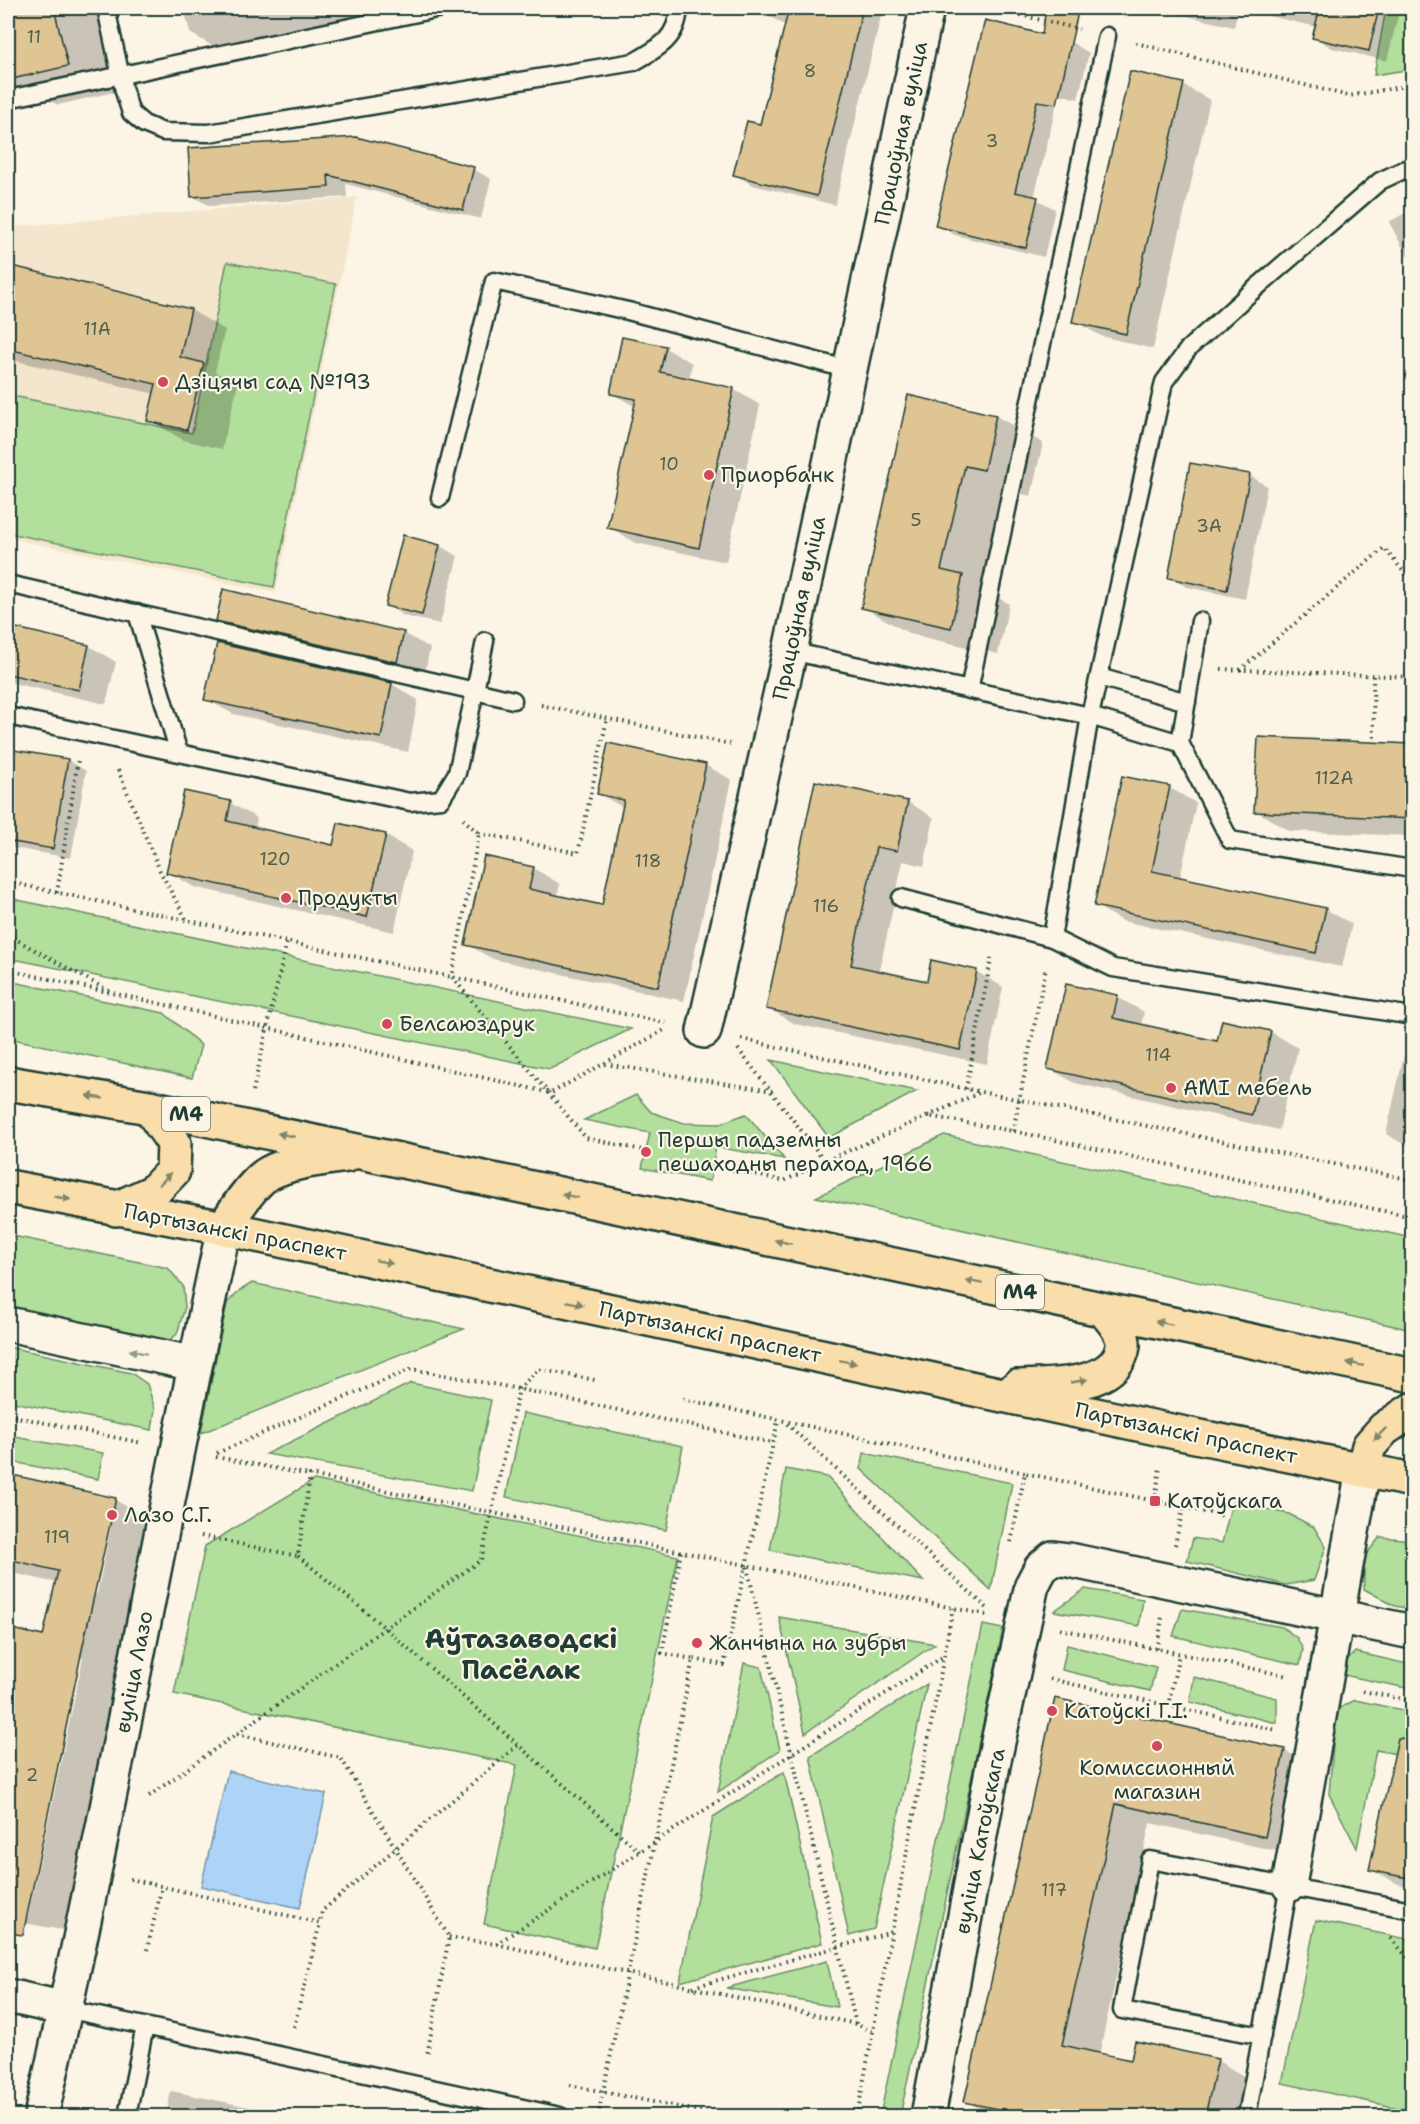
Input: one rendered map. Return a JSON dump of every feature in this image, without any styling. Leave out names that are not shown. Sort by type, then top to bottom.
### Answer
[{"type":"main road","name":"М4","points":[[8,1083],[149,1107],[1413,1375]]},
{"type":"main road","points":[[116,1209],[153,1192],[173,1171],[174,1143],[149,1107]]},
{"type":"main road","points":[[224,1228],[243,1200],[268,1174],[298,1164],[364,1152]]},
{"type":"main road","name":"Партызанскі праспект","points":[[8,1187],[224,1228],[979,1390],[1413,1480]]},
{"type":"main road","points":[[979,1390],[1079,1383],[1100,1376],[1118,1361],[1124,1343],[1117,1326],[1104,1310]]},
{"type":"main road","points":[[1364,1470],[1369,1446],[1384,1429],[1413,1410]]},
{"type":"street","name":"Працоўная вуліца","points":[[716,1034],[790,651],[927,8]]},
{"type":"street","name":"вуліца Лазо","points":[[41,2116],[66,2009],[224,1228]]},
{"type":"street","points":[[8,1324],[195,1364]]},
{"type":"street","points":[[1289,1885],[1364,1470]]},
{"type":"street","name":"вуліца Катоўскага","points":[[928,2116],[993,1766],[1032,1585],[1041,1568],[1053,1558],[1069,1560],[1336,1616]]},
{"type":"street","points":[[1336,1616],[1413,1632]]},
{"type":"street","points":[[8,1996],[66,2009]]},
{"type":"lane","points":[[106,8],[131,113],[144,124],[163,132],[209,133],[634,62],[662,46],[678,22],[678,8]]},
{"type":"lane","points":[[8,99],[441,8]]},
{"type":"lane","points":[[969,690],[1107,36]]},
{"type":"lane","points":[[1052,938],[1090,716],[1164,382],[1189,348],[1249,294],[1380,181],[1413,166]]},
{"type":"lane","points":[[440,498],[494,281],[628,311],[850,370]]},
{"type":"lane","points":[[8,584],[513,700]]},
{"type":"lane","points":[[137,612],[179,753]]},
{"type":"lane","points":[[1200,621],[1180,742],[1230,840],[1413,869]]},
{"type":"lane","points":[[8,716],[410,802],[441,799],[457,773],[485,641]]},
{"type":"lane","points":[[790,651],[1090,716],[1180,742]]},
{"type":"lane","points":[[1099,677],[1187,702]]},
{"type":"lane","points":[[901,898],[1052,938],[1113,968],[1413,1016]]},
{"type":"lane","points":[[1262,2036],[1122,2010],[1150,1860],[1413,1910]]},
{"type":"lane","points":[[1247,2116],[1289,1885]]},
{"type":"lane","points":[[66,2009],[560,2116]]},
{"type":"lane","points":[[127,2116],[145,2026]]},
{"type":"path","points":[[992,8],[1349,96],[1413,85]]},
{"type":"path","points":[[1413,582],[1384,549],[1240,670],[1413,677]]},
{"type":"path","points":[[1373,676],[1374,743]]},
{"type":"path","points":[[513,700],[733,745]]},
{"type":"path","points":[[441,799],[479,833],[578,853],[607,719]]},
{"type":"path","points":[[57,893],[82,732]]},
{"type":"path","points":[[104,737],[160,871],[186,919]]},
{"type":"path","points":[[452,977],[479,833]]},
{"type":"path","points":[[8,882],[674,1025],[551,1093],[8,970]]},
{"type":"path","points":[[966,1089],[998,924]]},
{"type":"path","points":[[8,936],[115,994]]},
{"type":"path","points":[[1013,1131],[1052,938]]},
{"type":"path","points":[[261,1060],[287,941]]},
{"type":"path","points":[[452,977],[551,1093],[586,1138],[642,1150]]},
{"type":"path","points":[[716,1034],[966,1089],[1413,1180]]},
{"type":"path","points":[[716,1034],[772,1091],[825,1161]]},
{"type":"path","points":[[604,1064],[772,1091]]},
{"type":"path","points":[[715,1166],[784,1180],[981,1092]]},
{"type":"path","points":[[928,1116],[1013,1131],[1413,1217]]},
{"type":"path","points":[[773,1443],[519,1389],[411,1369],[210,1456],[996,1617],[786,1423]]},
{"type":"path","points":[[143,1800],[481,1560],[519,1389],[538,1369],[595,1380]]},
{"type":"path","points":[[683,1399],[1224,1516]]},
{"type":"path","points":[[8,1415],[150,1444]]},
{"type":"path","points":[[681,1552],[662,1653],[724,1665],[778,1421]]},
{"type":"path","points":[[1010,1551],[1025,1473]]},
{"type":"path","points":[[298,1556],[310,1475]]},
{"type":"path","points":[[201,1536],[298,1556],[386,1628],[640,1852]]},
{"type":"path","points":[[746,1566],[856,2024]]},
{"type":"path","points":[[857,2116],[953,1608]]},
{"type":"path","points":[[1055,1628],[1413,1701]]},
{"type":"path","points":[[1168,1706],[1179,1654]]},
{"type":"path","points":[[496,1944],[944,1656]]},
{"type":"path","points":[[598,2116],[693,1659]]},
{"type":"path","points":[[1044,1677],[1282,1732]]},
{"type":"path","points":[[237,1733],[341,1758],[449,1937],[427,2055]]},
{"type":"path","points":[[294,2027],[322,1911],[519,1744]]},
{"type":"path","points":[[126,1878],[320,1923]]},
{"type":"path","points":[[147,1950],[162,1886]]},
{"type":"path","points":[[692,1988],[892,1932]]},
{"type":"path","points":[[449,1937],[496,1944],[856,2024],[873,2032]]},
{"type":"shaded area","name":"Дзіцячы сад №193","points":[[357,197],[276,593],[8,538],[8,227]]},
{"type":"green space","points":[[1386,8],[1412,8],[1412,69],[1374,75]]},
{"type":"green space","points":[[227,262],[336,284],[274,587],[8,533],[8,395],[192,433]]},
{"type":"green space","points":[[8,898],[631,1029],[550,1069],[8,958]]},
{"type":"green space","points":[[8,981],[164,1013],[201,1045],[192,1078],[8,1038]]},
{"type":"green space","points":[[771,1060],[917,1091],[829,1138]]},
{"type":"green space","points":[[636,1095],[651,1112],[684,1123],[719,1124],[746,1114],[784,1159],[716,1147],[710,1181],[642,1168],[650,1133],[584,1120]]},
{"type":"green space","points":[[944,1135],[1412,1238],[1412,1330],[816,1197]]},
{"type":"green space","points":[[8,1235],[168,1268],[183,1286],[185,1307],[177,1334],[166,1343],[8,1309]]},
{"type":"green space","points":[[252,1283],[464,1329],[201,1433],[227,1303],[239,1291]]},
{"type":"green space","points":[[8,1347],[131,1373],[147,1384],[155,1409],[152,1430],[8,1401]]},
{"type":"green space","points":[[411,1383],[491,1400],[472,1491],[266,1454]]},
{"type":"green space","points":[[523,1413],[683,1446],[666,1530],[506,1497]]},
{"type":"green space","points":[[10,1436],[103,1453],[98,1479],[8,1461]]},
{"type":"green space","points":[[864,1453],[1012,1483],[991,1590],[861,1469]]},
{"type":"green space","points":[[786,1469],[827,1477],[923,1581],[770,1550]]},
{"type":"green space","points":[[314,1480],[678,1556],[595,1948],[484,1924],[517,1765],[174,1694],[205,1546]]},
{"type":"green space","points":[[1232,1502],[1289,1514],[1314,1527],[1326,1547],[1314,1580],[1286,1585],[1187,1561],[1193,1538],[1222,1543]]},
{"type":"green space","points":[[1380,1537],[1412,1540],[1412,1609],[1395,1606],[1364,1589],[1364,1557]]},
{"type":"green space","points":[[1085,1589],[1143,1599],[1139,1626],[1054,1611]]},
{"type":"green space","points":[[1182,1609],[1282,1627],[1297,1638],[1303,1649],[1300,1665],[1173,1636]]},
{"type":"green space","points":[[779,1617],[935,1644],[805,1733]]},
{"type":"green space","points":[[983,1625],[1003,1629],[900,2116],[880,2116]]},
{"type":"green space","points":[[1067,1645],[1156,1667],[1150,1691],[1062,1670]]},
{"type":"green space","points":[[1355,1652],[1412,1665],[1412,1689],[1343,1675],[1346,1661]]},
{"type":"green space","points":[[744,1663],[761,1667],[780,1750],[718,1792]]},
{"type":"green space","points":[[1194,1677],[1277,1698],[1277,1723],[1190,1702]]},
{"type":"green space","points":[[927,1684],[874,1929],[849,1936],[810,1756]]},
{"type":"green space","points":[[1355,1700],[1412,1712],[1412,1757],[1376,1750],[1357,1848],[1329,1794],[1336,1710]]},
{"type":"green space","points":[[784,1772],[822,1943],[680,1982],[713,1817]]},
{"type":"green space","points":[[1316,1920],[1412,1940],[1412,2111],[1282,2083]]},
{"type":"green space","points":[[827,1961],[837,2007],[726,1988]]},
{"type":"water","points":[[228,1771],[326,1794],[300,1908],[201,1886]]},
{"type":"building","points":[[8,8],[54,8],[68,66],[8,80]]},
{"type":"building","points":[[789,8],[863,8],[817,196],[733,175],[747,121],[760,124]]},
{"type":"building","points":[[1046,8],[1079,8],[1057,104],[1037,101],[1015,192],[1038,197],[1026,248],[935,226],[985,20],[1042,34]]},
{"type":"building","points":[[1320,8],[1379,8],[1369,51],[1312,38]]},
{"type":"building","points":[[1130,71],[1184,83],[1126,334],[1072,322]]},
{"type":"building","points":[[356,137],[474,167],[463,210],[328,175],[329,187],[191,197],[188,148]]},
{"type":"building","points":[[8,265],[191,309],[180,357],[204,363],[187,430],[147,421],[156,384],[8,349]]},
{"type":"building","points":[[622,337],[666,346],[660,372],[734,388],[699,548],[607,528],[636,399],[610,394]]},
{"type":"building","points":[[908,395],[996,415],[984,470],[965,466],[941,570],[963,575],[951,628],[861,608]]},
{"type":"building","points":[[1190,463],[1250,474],[1227,590],[1168,578]]},
{"type":"building","points":[[403,535],[440,545],[422,615],[385,606]]},
{"type":"building","points":[[223,589],[404,632],[397,662],[216,621]]},
{"type":"building","points":[[8,626],[89,645],[79,690],[8,674]]},
{"type":"building","points":[[217,643],[392,683],[381,738],[204,700]]},
{"type":"building","points":[[1258,737],[1413,744],[1413,819],[1254,812]]},
{"type":"building","points":[[608,743],[706,764],[658,987],[465,945],[484,856],[534,867],[529,889],[602,905],[624,800],[597,794]]},
{"type":"building","points":[[8,749],[68,759],[53,849],[8,841]]},
{"type":"building","points":[[1122,776],[1170,786],[1152,871],[1326,908],[1316,953],[1094,906]]},
{"type":"building","points":[[815,781],[908,801],[897,851],[876,847],[851,965],[927,981],[931,960],[977,970],[960,1050],[766,1009]]},
{"type":"building","points":[[184,791],[231,801],[227,821],[333,845],[338,823],[386,834],[367,917],[166,873]]},
{"type":"building","points":[[1066,984],[1118,995],[1113,1018],[1217,1041],[1222,1020],[1271,1031],[1252,1115],[1047,1069]]},
{"type":"building","points":[[8,1474],[116,1498],[23,1935],[8,1933],[8,1628],[43,1636],[58,1571],[8,1559]]},
{"type":"building","points":[[1055,1698],[1285,1749],[1265,1837],[1116,1804],[1062,2045],[1131,2060],[1135,2041],[1218,2059],[1205,2116],[1031,2116],[964,2102]]},
{"type":"building","points":[[1398,1738],[1413,1739],[1413,1879],[1369,1870]]},
{"type":"place","name":"Дзіцячы сад №193","points":[[163,382]]},
{"type":"place","name":"Приорбанк","points":[[709,475]]},
{"type":"place","name":"Продукты","points":[[286,898]]},
{"type":"place","name":"Белсаюздрук","points":[[387,1024]]},
{"type":"place","name":"AMI мебель","points":[[1171,1088]]},
{"type":"place","name":"Першы падземны пешаходны пераход, 1966","points":[[646,1152]]},
{"type":"place","name":"Катоўскага","points":[[1155,1501]]},
{"type":"place","name":"Лазо С.Г.","points":[[112,1515]]},
{"type":"place","name":"Жанчына на зубры","points":[[697,1643]]},
{"type":"place","name":"Катоўскі Г.І.","points":[[1052,1711]]},
{"type":"place","name":"Комиссионный магазин","points":[[1157,1746]]},
{"type":"district","name":"Аўтазаводскі Пасёлак","points":[[521,1654]]}]
